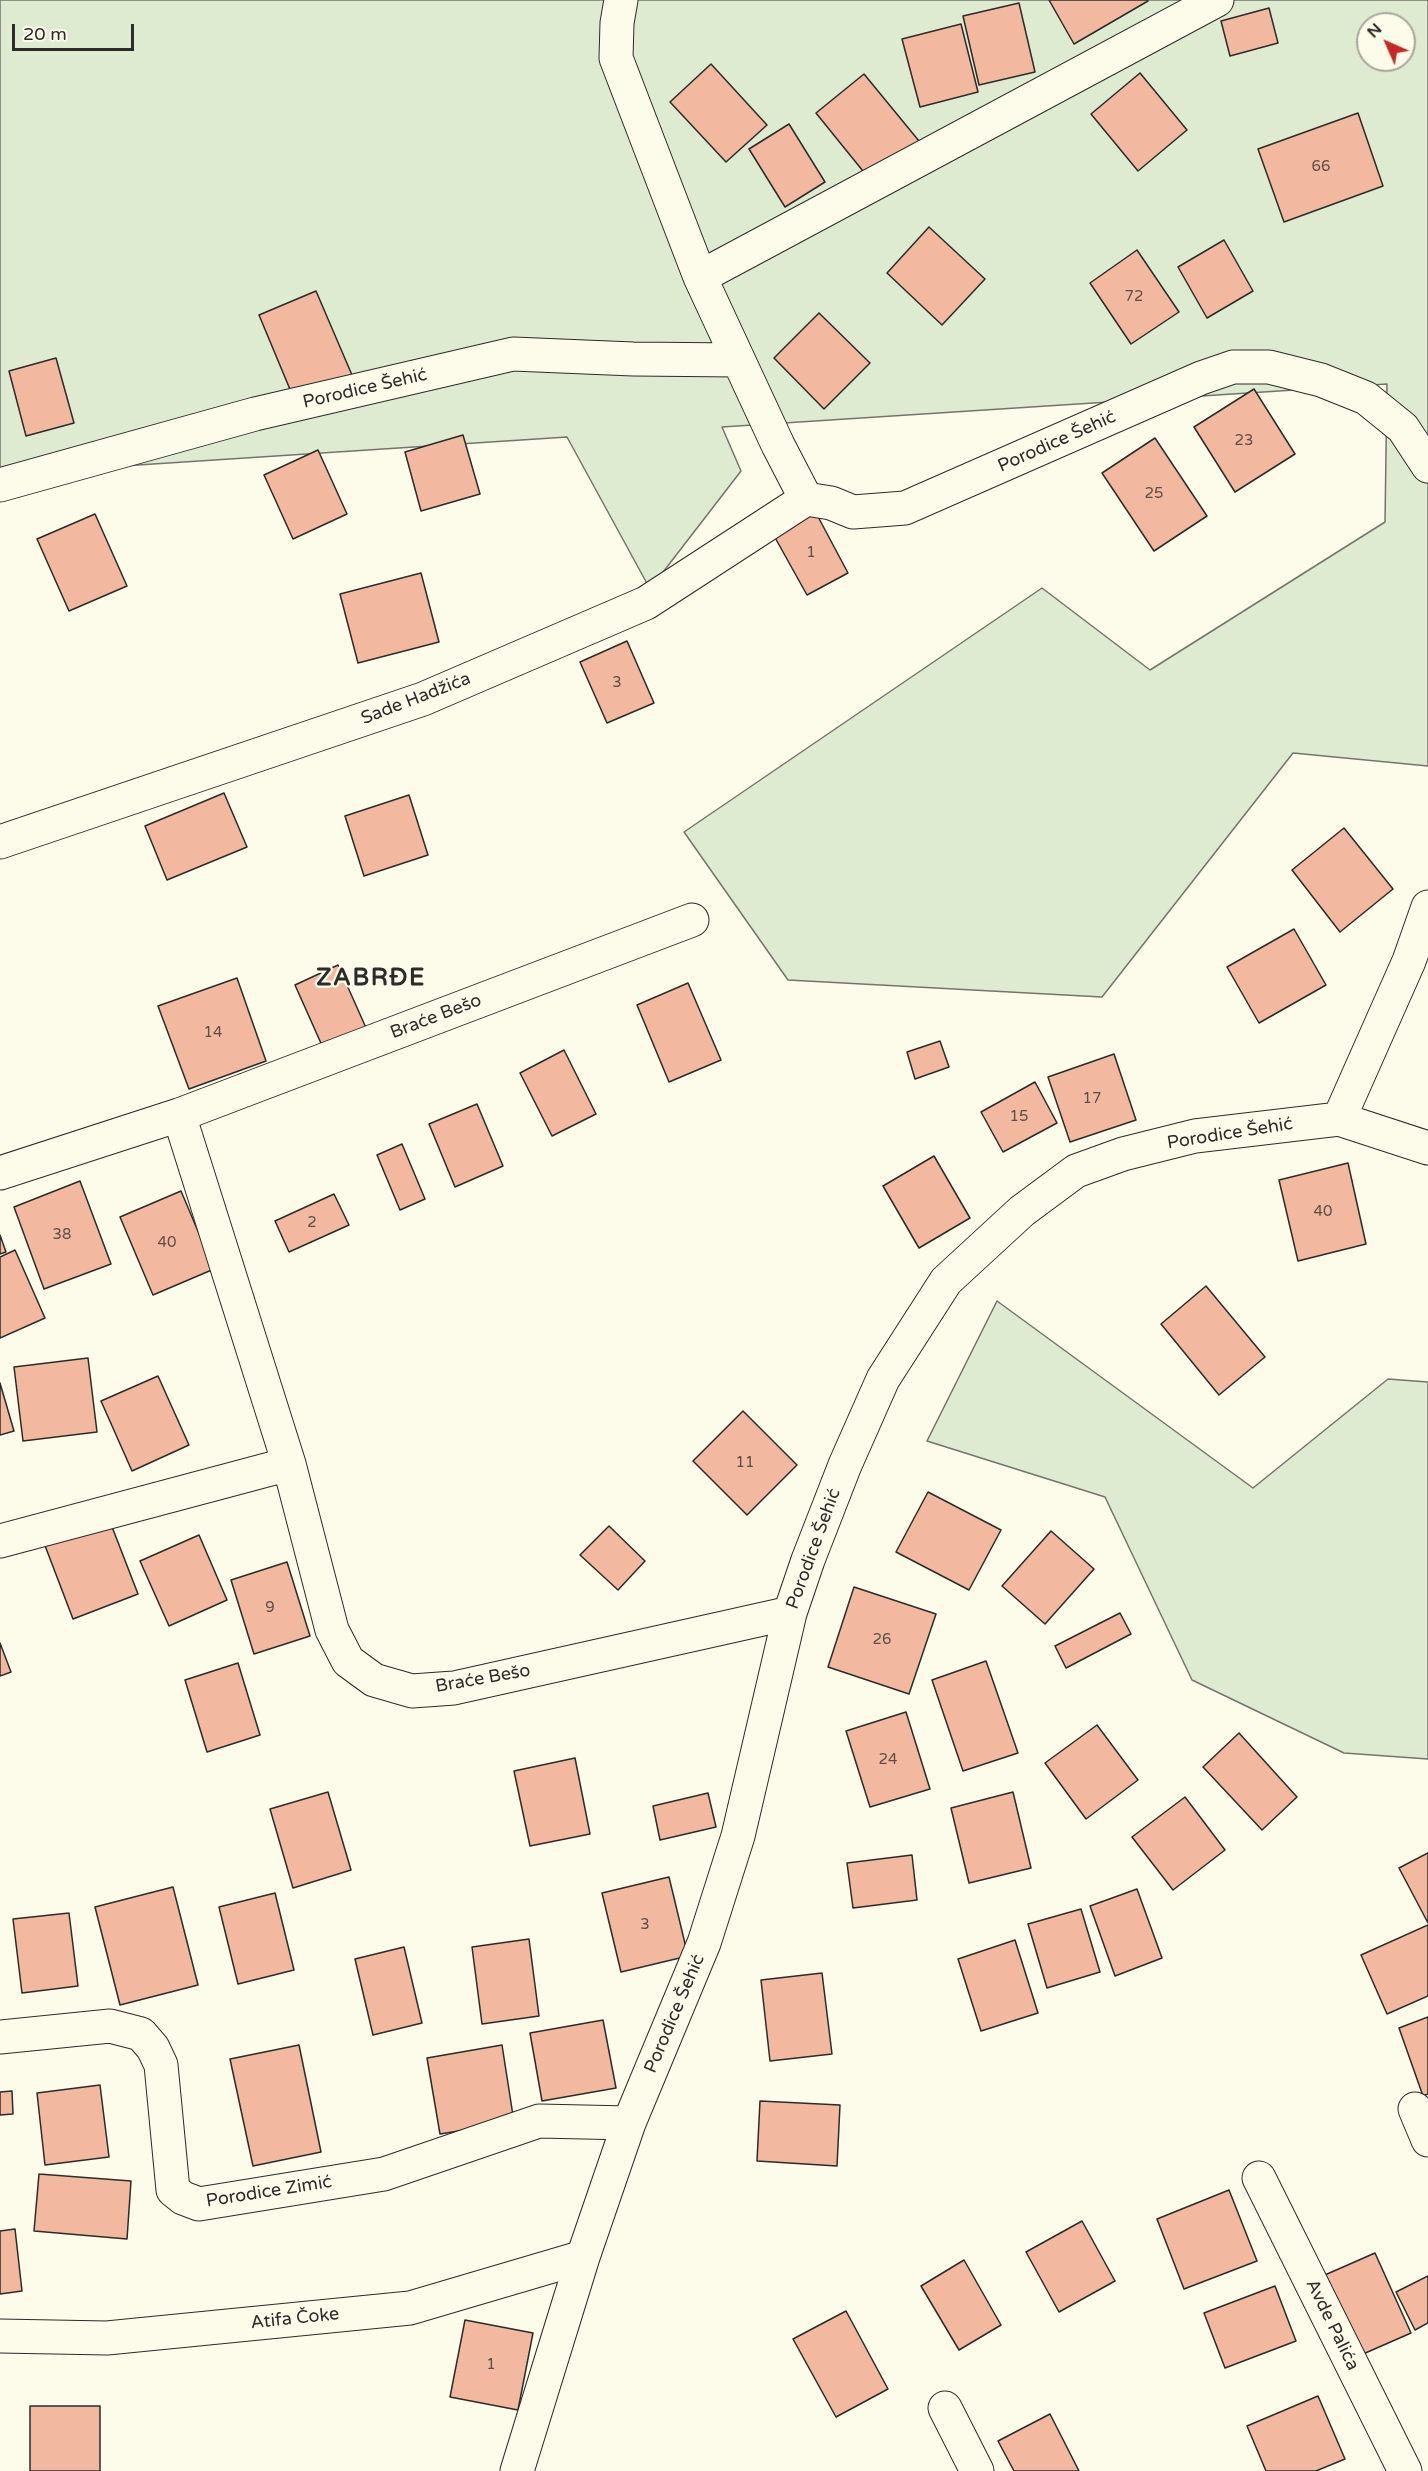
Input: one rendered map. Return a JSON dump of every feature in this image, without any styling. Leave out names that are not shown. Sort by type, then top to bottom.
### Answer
[{"type":"street","points":[[621,0],[617,24],[616,58],[700,277],[806,499]]},
{"type":"street","points":[[700,277],[1217,0]]},
{"type":"street","name":"Porodice Šehić","points":[[0,485],[255,414],[513,354],[738,360]]},
{"type":"street","name":"Porodice Šehić","points":[[806,499],[831,503],[853,512],[905,508],[1201,378],[1233,368],[1269,367],[1321,380],[1366,398],[1403,428],[1428,466]]},
{"type":"street","name":"Sade Hadžića","points":[[0,842],[423,699],[646,603],[806,499]]},
{"type":"street","points":[[1428,907],[1409,961],[1339,1119],[1428,1148]]},
{"type":"street","name":"Braće Bešo","points":[[0,1173],[179,1115],[692,920]]},
{"type":"street","name":"Braće Bešo","points":[[179,1115],[289,1464],[332,1630],[348,1661],[374,1680],[412,1690],[454,1688],[790,1613]]},
{"type":"street","name":"Porodice Šehić","points":[[517,2471],[583,2258],[629,2123],[708,1932],[738,1836],[790,1613],[845,1465],[883,1379],[946,1281],[1022,1211],[1076,1171],[1123,1154],[1195,1136],[1339,1119]]},
{"type":"street","points":[[0,1541],[289,1464]]},
{"type":"street","name":"Porodice Zimić","points":[[0,2037],[110,2026],[141,2034],[153,2048],[160,2065],[172,2190],[183,2198],[199,2204],[384,2174],[539,2121],[629,2123]]},
{"type":"street","points":[[1415,2109],[1428,2140]]},
{"type":"street","name":"Avde Palića","points":[[1259,2178],[1405,2471]]},
{"type":"street","name":"Atifa Čoke","points":[[0,2336],[107,2338],[410,2308],[583,2258]]},
{"type":"street","points":[[945,2408],[976,2471]]},
{"type":"green space","points":[[0,0],[1428,0],[1428,766],[1293,753],[1102,997],[788,980],[684,832],[1042,588],[1150,670],[1385,522],[1387,384],[722,427],[741,471],[650,589],[567,437],[0,474]]},
{"type":"green space","points":[[997,1301],[1253,1488],[1388,1379],[1428,1382],[1428,1759],[1344,1753],[1192,1680],[1105,1497],[927,1441]]},
{"type":"building","points":[[1049,0],[1147,0],[1148,1],[1074,44]]},
{"type":"building","points":[[1019,3],[1035,72],[979,85],[963,16]]},
{"type":"building","points":[[1269,8],[1278,43],[1230,56],[1221,21]]},
{"type":"building","points":[[961,24],[978,92],[920,107],[902,39]]},
{"type":"building","points":[[711,64],[767,125],[726,162],[670,102]]},
{"type":"building","points":[[1140,73],[1187,130],[1138,171],[1091,114]]},
{"type":"building","points":[[864,74],[919,141],[871,181],[816,113]]},
{"type":"building","points":[[1358,113],[1383,186],[1284,222],[1258,149]]},
{"type":"building","points":[[789,124],[825,182],[785,207],[749,149]]},
{"type":"building","points":[[929,227],[985,279],[942,325],[887,273]]},
{"type":"building","points":[[1224,240],[1253,291],[1207,318],[1178,267]]},
{"type":"building","points":[[1137,250],[1179,312],[1131,344],[1090,283]]},
{"type":"building","points":[[316,291],[352,375],[294,399],[259,315]]},
{"type":"building","points":[[819,313],[870,363],[824,409],[774,358]]},
{"type":"building","points":[[56,358],[74,423],[26,436],[9,371]]},
{"type":"building","points":[[1254,389],[1295,454],[1235,492],[1194,427]]},
{"type":"building","points":[[463,435],[480,494],[421,511],[405,452]]},
{"type":"building","points":[[1155,438],[1207,516],[1154,551],[1102,473]]},
{"type":"building","points":[[318,450],[347,514],[293,539],[264,475]]},
{"type":"building","points":[[815,511],[848,573],[807,595],[773,534]]},
{"type":"building","points":[[95,514],[127,586],[69,611],[37,539]]},
{"type":"building","points":[[421,573],[439,642],[358,663],[340,594]]},
{"type":"building","points":[[627,641],[654,703],[607,723],[580,662]]},
{"type":"building","points":[[224,793],[247,847],[167,880],[145,826]]},
{"type":"building","points":[[409,795],[428,855],[364,876],[345,816]]},
{"type":"building","points":[[1344,828],[1393,889],[1340,932],[1292,870]]},
{"type":"building","points":[[1294,929],[1326,985],[1259,1023],[1227,967]]},
{"type":"building","points":[[338,965],[367,1030],[324,1050],[295,985]]},
{"type":"building","points":[[237,978],[266,1061],[189,1089],[158,1006]]},
{"type":"building","points":[[688,983],[721,1060],[669,1082],[637,1005]]},
{"type":"building","points":[[940,1041],[949,1067],[915,1079],[907,1052]]},
{"type":"building","points":[[564,1050],[596,1114],[552,1136],[520,1073]]},
{"type":"building","points":[[1114,1054],[1136,1120],[1070,1142],[1048,1077]]},
{"type":"building","points":[[1035,1082],[1057,1123],[1003,1152],[981,1112]]},
{"type":"building","points":[[477,1104],[503,1166],[455,1187],[429,1124]]},
{"type":"building","points":[[402,1144],[425,1199],[400,1210],[377,1155]]},
{"type":"building","points":[[934,1156],[970,1218],[919,1248],[883,1186]]},
{"type":"building","points":[[1348,1163],[1366,1244],[1298,1261],[1279,1180]]},
{"type":"building","points":[[80,1181],[111,1264],[44,1289],[14,1207]]},
{"type":"building","points":[[181,1191],[214,1269],[153,1295],[120,1217]]},
{"type":"building","points":[[334,1194],[349,1225],[289,1252],[275,1221]]},
{"type":"building","points":[[0,1235],[6,1252],[0,1254]]},
{"type":"building","points":[[15,1250],[45,1318],[0,1338],[0,1257]]},
{"type":"building","points":[[1206,1286],[1265,1357],[1219,1395],[1161,1324]]},
{"type":"building","points":[[88,1358],[97,1432],[23,1441],[14,1367]]},
{"type":"building","points":[[158,1376],[189,1445],[132,1471],[101,1401]]},
{"type":"building","points":[[0,1383],[14,1431],[0,1435]]},
{"type":"building","points":[[743,1411],[797,1465],[747,1515],[693,1461]]},
{"type":"building","points":[[928,1492],[1001,1530],[969,1590],[896,1552]]},
{"type":"building","points":[[109,1519],[138,1594],[73,1619],[44,1543]]},
{"type":"building","points":[[609,1526],[645,1561],[618,1590],[580,1555]]},
{"type":"building","points":[[1051,1531],[1094,1569],[1045,1624],[1002,1586]]},
{"type":"building","points":[[199,1535],[227,1600],[169,1626],[140,1561]]},
{"type":"building","points":[[287,1562],[310,1636],[254,1654],[231,1580]]},
{"type":"building","points":[[854,1587],[936,1614],[909,1694],[828,1667]]},
{"type":"building","points":[[1120,1613],[1131,1634],[1066,1668],[1055,1646]]},
{"type":"building","points":[[0,1643],[11,1672],[0,1676]]},
{"type":"building","points":[[986,1661],[1018,1753],[963,1771],[932,1680]]},
{"type":"building","points":[[238,1663],[260,1735],[207,1752],[185,1680]]},
{"type":"building","points":[[906,1712],[930,1789],[870,1807],[846,1731]]},
{"type":"building","points":[[1097,1725],[1138,1780],[1086,1819],[1045,1763]]},
{"type":"building","points":[[1239,1733],[1297,1797],[1262,1830],[1203,1767]]},
{"type":"building","points":[[575,1758],[590,1834],[530,1846],[514,1771]]},
{"type":"building","points":[[328,1792],[351,1870],[293,1888],[270,1809]]},
{"type":"building","points":[[1013,1792],[1031,1868],[969,1883],[951,1808]]},
{"type":"building","points":[[708,1793],[716,1827],[660,1840],[653,1806]]},
{"type":"building","points":[[1185,1797],[1225,1850],[1173,1890],[1132,1837]]},
{"type":"building","points":[[1428,1853],[1428,1923],[1399,1868]]},
{"type":"building","points":[[912,1855],[917,1900],[853,1908],[847,1863]]},
{"type":"building","points":[[669,1877],[688,1956],[621,1972],[602,1893]]},
{"type":"building","points":[[173,1887],[198,1985],[120,2005],[95,1907]]},
{"type":"building","points":[[1137,1889],[1162,1958],[1115,1976],[1090,1906]]},
{"type":"building","points":[[275,1893],[294,1970],[238,1984],[219,1907]]},
{"type":"building","points":[[1081,1909],[1100,1972],[1047,1988],[1028,1924]]},
{"type":"building","points":[[69,1913],[78,1986],[22,1993],[13,1919]]},
{"type":"building","points":[[1428,1925],[1428,1996],[1387,2014],[1361,1955]]},
{"type":"building","points":[[529,1939],[539,2016],[482,2024],[472,1947]]},
{"type":"building","points":[[1015,1940],[1038,2013],[981,2031],[958,1959]]},
{"type":"building","points":[[404,1947],[422,2023],[373,2035],[355,1959]]},
{"type":"building","points":[[822,1973],[832,2054],[770,2061],[761,1980]]},
{"type":"building","points":[[1428,2017],[1428,2094],[1423,2096],[1399,2028]]},
{"type":"building","points":[[603,2020],[616,2088],[542,2101],[530,2033]]},
{"type":"building","points":[[299,2045],[321,2152],[253,2166],[230,2059]]},
{"type":"building","points":[[502,2045],[514,2122],[440,2134],[427,2058]]},
{"type":"building","points":[[100,2085],[109,2157],[45,2165],[37,2093]]},
{"type":"building","points":[[12,2091],[13,2114],[0,2115],[0,2092]]},
{"type":"building","points":[[760,2101],[840,2105],[837,2166],[757,2161]]},
{"type":"building","points":[[39,2174],[131,2181],[127,2239],[34,2231]]},
{"type":"building","points":[[1229,2190],[1257,2261],[1184,2289],[1157,2219]]},
{"type":"building","points":[[1082,2221],[1115,2281],[1059,2312],[1026,2252]]},
{"type":"building","points":[[15,2229],[22,2291],[0,2294],[0,2231]]},
{"type":"building","points":[[1375,2253],[1411,2333],[1354,2358],[1318,2278]]},
{"type":"building","points":[[964,2260],[1001,2325],[959,2350],[921,2286]]},
{"type":"building","points":[[1428,2276],[1428,2323],[1415,2330],[1396,2292]]},
{"type":"building","points":[[1275,2286],[1296,2341],[1225,2368],[1204,2313]]},
{"type":"building","points":[[846,2311],[888,2389],[836,2417],[793,2339]]},
{"type":"building","points":[[465,2320],[533,2333],[518,2410],[450,2397]]},
{"type":"building","points":[[1318,2396],[1345,2459],[1316,2471],[1266,2471],[1247,2426]]},
{"type":"building","points":[[30,2406],[100,2406],[100,2471],[30,2471]]},
{"type":"building","points":[[1050,2414],[1079,2471],[1014,2471],[998,2441]]},
{"type":"district","name":"ZABRĐE","points":[[371,979]]}]
